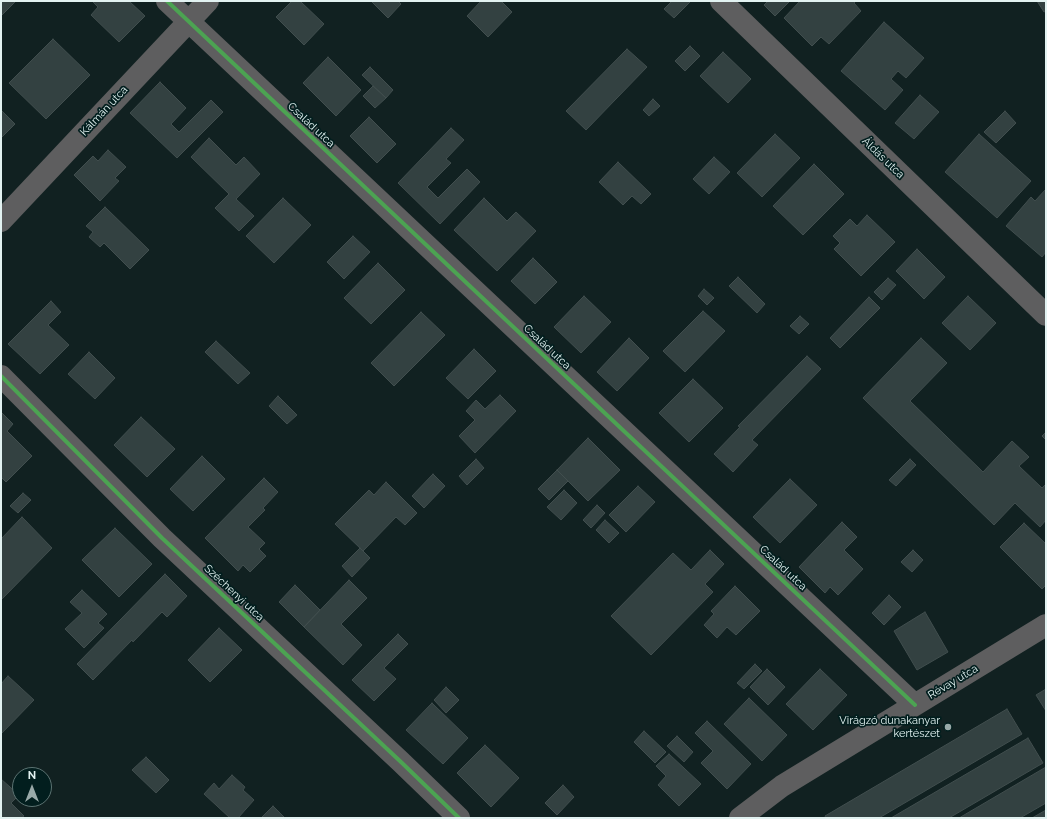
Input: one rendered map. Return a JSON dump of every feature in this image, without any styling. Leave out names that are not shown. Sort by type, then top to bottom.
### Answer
[{"type":"street","name":"Család utca","points":[[167,1],[915,705]]},
{"type":"street","name":"Kálmán utca","points":[[1,221],[208,1]]},
{"type":"street","name":"Áldás utca","points":[[721,1],[1046,315]]},
{"type":"street","name":"Széchenyi utca","points":[[1,376],[162,538],[459,818]]},
{"type":"street","name":"Révay utca","points":[[747,816],[782,786],[1046,625]]},
{"type":"building","points":[[1,1],[16,1],[1,16]]},
{"type":"building","points":[[92,1],[129,1],[145,16],[119,42],[91,15],[98,7]]},
{"type":"building","points":[[292,1],[300,1],[324,24],[304,45],[276,17]]},
{"type":"building","points":[[371,1],[398,1],[401,4],[388,18]]},
{"type":"building","points":[[481,1],[501,1],[512,12],[488,37],[467,16]]},
{"type":"building","points":[[672,1],[691,1],[674,18],[664,9]]},
{"type":"building","points":[[768,1],[790,1],[775,16],[764,5]]},
{"type":"building","points":[[800,1],[856,1],[854,3],[861,11],[829,44],[821,37],[812,46],[784,18]]},
{"type":"building","points":[[1037,1],[1046,1],[1046,11],[1044,12]]},
{"type":"building","points":[[884,22],[924,58],[906,78],[898,71],[891,79],[903,90],[885,110],[841,71]]},
{"type":"building","points":[[53,39],[90,75],[46,119],[9,83]]},
{"type":"building","points":[[690,46],[700,56],[685,71],[675,61]]},
{"type":"building","points":[[627,49],[647,67],[586,130],[566,111]]},
{"type":"building","points":[[723,52],[751,79],[728,103],[700,76]]},
{"type":"building","points":[[328,57],[361,90],[336,116],[303,83]]},
{"type":"building","points":[[370,67],[393,90],[386,98],[362,75]]},
{"type":"building","points":[[160,82],[186,108],[171,124],[179,132],[211,100],[223,112],[177,158],[130,113]]},
{"type":"building","points":[[373,86],[386,98],[375,108],[363,96]]},
{"type":"building","points":[[920,95],[939,112],[914,139],[895,123]]},
{"type":"building","points":[[653,99],[660,106],[649,116],[643,110]]},
{"type":"building","points":[[1,110],[15,124],[1,138]]},
{"type":"building","points":[[1005,111],[1016,123],[996,143],[984,132]]},
{"type":"building","points":[[369,117],[396,144],[377,163],[350,136]]},
{"type":"building","points":[[451,128],[464,140],[446,159],[451,163],[427,187],[438,198],[467,169],[480,182],[440,224],[398,183]]},
{"type":"building","points":[[775,134],[800,158],[762,197],[737,173]]},
{"type":"building","points":[[979,134],[1031,181],[997,218],[945,172]]},
{"type":"building","points":[[209,138],[236,165],[244,157],[260,174],[236,199],[254,216],[239,231],[215,208],[229,194],[191,157]]},
{"type":"building","points":[[108,150],[126,167],[115,178],[119,181],[100,201],[74,175],[93,156],[98,161]]},
{"type":"building","points":[[714,157],[730,172],[709,194],[693,179]]},
{"type":"building","points":[[618,162],[651,194],[641,204],[632,196],[623,205],[599,182]]},
{"type":"building","points":[[814,164],[844,194],[803,235],[773,206]]},
{"type":"building","points":[[1046,189],[1046,252],[1042,257],[1006,226],[1031,197],[1035,201]]},
{"type":"building","points":[[283,198],[311,225],[274,263],[246,236]]},
{"type":"building","points":[[484,198],[507,221],[516,212],[536,231],[497,271],[454,230]]},
{"type":"building","points":[[105,207],[149,250],[130,269],[104,243],[100,247],[89,237],[93,232],[86,226]]},
{"type":"building","points":[[867,215],[895,242],[861,276],[834,249],[840,243],[833,236],[850,219],[857,226]]},
{"type":"building","points":[[353,236],[370,252],[344,279],[327,262]]},
{"type":"building","points":[[917,249],[945,277],[924,299],[896,271]]},
{"type":"building","points":[[533,258],[557,282],[535,304],[511,281]]},
{"type":"building","points":[[378,263],[405,290],[371,324],[344,298]]},
{"type":"building","points":[[738,277],[765,304],[757,313],[729,286]]},
{"type":"building","points":[[888,278],[896,285],[882,300],[874,292]]},
{"type":"building","points":[[704,289],[714,298],[707,305],[698,296]]},
{"type":"building","points":[[584,296],[611,322],[581,353],[554,327]]},
{"type":"building","points":[[968,296],[996,323],[970,350],[942,323]]},
{"type":"building","points":[[869,297],[880,308],[840,348],[830,338]]},
{"type":"building","points":[[51,301],[61,312],[48,325],[69,345],[40,374],[8,344]]},
{"type":"building","points":[[703,311],[725,331],[685,372],[663,351]]},
{"type":"building","points":[[421,312],[445,335],[394,386],[371,363]]},
{"type":"building","points":[[800,316],[809,324],[799,334],[790,326]]},
{"type":"building","points":[[629,338],[649,358],[617,391],[597,372]]},
{"type":"building","points":[[921,338],[947,363],[910,401],[983,472],[1012,441],[1029,457],[1019,466],[1042,488],[1046,484],[1046,520],[1040,527],[1015,503],[994,525],[863,398]]},
{"type":"building","points":[[216,341],[250,373],[238,384],[205,352]]},
{"type":"building","points":[[474,349],[496,371],[468,399],[446,378]]},
{"type":"building","points":[[89,352],[115,378],[95,399],[68,374]]},
{"type":"building","points":[[807,356],[821,369],[752,440],[758,445],[733,472],[714,454],[740,427],[738,426]]},
{"type":"building","points":[[693,379],[723,408],[689,442],[659,413]]},
{"type":"building","points":[[500,395],[516,411],[475,453],[459,436],[475,420],[466,411],[476,400],[485,409]]},
{"type":"building","points":[[278,396],[297,415],[287,424],[269,406]]},
{"type":"building","points":[[1,412],[13,424],[7,431],[32,456],[6,482],[1,477]]},
{"type":"building","points":[[141,417],[175,449],[147,477],[114,445]]},
{"type":"building","points":[[1046,432],[1046,440],[1042,436]]},
{"type":"building","points":[[588,438],[620,470],[588,501],[557,470]]},
{"type":"building","points":[[202,456],[225,479],[193,511],[170,489]]},
{"type":"building","points":[[476,459],[484,468],[467,485],[459,476]]},
{"type":"building","points":[[910,459],[916,465],[896,486],[889,480]]},
{"type":"building","points":[[557,470],[568,481],[549,500],[538,489]]},
{"type":"building","points":[[433,474],[445,486],[424,508],[412,496]]},
{"type":"building","points":[[264,478],[278,492],[263,508],[265,510],[248,527],[265,543],[259,549],[266,556],[250,572],[243,565],[238,571],[205,538]]},
{"type":"building","points":[[790,479],[817,505],[780,543],[753,517]]},
{"type":"building","points":[[386,482],[417,513],[405,525],[396,517],[363,551],[335,524],[369,490],[374,495]]},
{"type":"building","points":[[638,486],[655,502],[626,532],[609,515]]},
{"type":"building","points":[[564,490],[577,503],[561,520],[547,507]]},
{"type":"building","points":[[23,493],[31,500],[18,513],[10,506]]},
{"type":"building","points":[[597,505],[605,513],[591,528],[583,520]]},
{"type":"building","points":[[22,517],[52,548],[1,600],[1,539]]},
{"type":"building","points":[[605,520],[619,533],[609,543],[596,530]]},
{"type":"building","points":[[842,522],[857,537],[844,550],[863,569],[838,595],[830,587],[825,593],[799,567]]},
{"type":"building","points":[[1024,523],[1046,544],[1046,585],[1042,589],[1000,547]]},
{"type":"building","points":[[115,528],[152,564],[119,597],[82,560]]},
{"type":"building","points":[[360,548],[370,558],[352,577],[342,566]]},
{"type":"building","points":[[710,550],[724,564],[705,584],[713,592],[651,655],[611,616],[673,553],[691,570]]},
{"type":"building","points":[[913,550],[923,560],[912,572],[901,562]]},
{"type":"building","points":[[165,574],[187,596],[167,617],[162,612],[93,680],[77,664]]},
{"type":"building","points":[[349,580],[367,598],[341,624],[362,645],[343,665],[304,627]]},
{"type":"building","points":[[295,585],[320,610],[304,627],[279,602]]},
{"type":"building","points":[[735,586],[760,611],[736,635],[727,627],[717,638],[704,625],[714,614],[711,611]]},
{"type":"building","points":[[82,590],[107,614],[98,623],[104,628],[84,648],[65,629],[82,613],[70,602]]},
{"type":"building","points":[[889,595],[901,607],[884,625],[872,613]]},
{"type":"building","points":[[925,612],[948,652],[917,670],[894,631]]},
{"type":"building","points":[[219,628],[242,650],[210,682],[188,660]]},
{"type":"building","points":[[398,634],[408,644],[384,668],[396,679],[374,701],[352,680]]},
{"type":"building","points":[[755,664],[762,671],[744,689],[737,683]]},
{"type":"building","points":[[767,669],[785,687],[768,705],[750,687]]},
{"type":"building","points":[[820,669],[847,695],[813,730],[786,704]]},
{"type":"building","points":[[8,676],[34,700],[1,734],[1,684]]},
{"type":"building","points":[[446,687],[459,700],[446,713],[434,700]]},
{"type":"building","points":[[1046,689],[1046,711],[1036,695]]},
{"type":"building","points":[[749,698],[787,735],[762,761],[724,724]]},
{"type":"building","points":[[432,703],[468,738],[443,764],[406,730]]},
{"type":"building","points":[[1007,709],[1022,734],[879,818],[826,818],[825,816]]},
{"type":"building","points":[[707,721],[751,764],[727,789],[701,763],[713,751],[695,733]]},
{"type":"building","points":[[644,731],[666,752],[655,763],[634,742]]},
{"type":"building","points":[[677,736],[693,752],[684,762],[667,746]]},
{"type":"building","points":[[1028,738],[1043,763],[949,818],[891,818]]},
{"type":"building","points":[[485,745],[519,778],[491,807],[457,773]]},
{"type":"building","points":[[669,754],[701,784],[679,806],[658,785],[666,776],[656,766]]},
{"type":"building","points":[[146,757],[169,780],[156,793],[132,770]]},
{"type":"building","points":[[1046,767],[1046,803],[1020,818],[959,818]]},
{"type":"building","points":[[232,775],[245,787],[243,790],[254,800],[238,818],[230,818],[204,794],[214,783],[219,789]]},
{"type":"building","points":[[1,779],[12,789],[12,807],[15,807],[24,816],[21,818],[1,818]]},
{"type":"building","points":[[563,785],[574,797],[557,815],[545,803]]},
{"type":"building","points":[[273,806],[285,818],[261,818]]},
{"type":"building","points":[[1046,810],[1046,818],[1032,818]]},
{"type":"cycle path","points":[[167,1],[915,705]]},
{"type":"cycle path","points":[[1,376],[162,538],[459,818]]},
{"type":"place","name":"Virágzó dunakanyar kertészet","points":[[948,727]]}]
